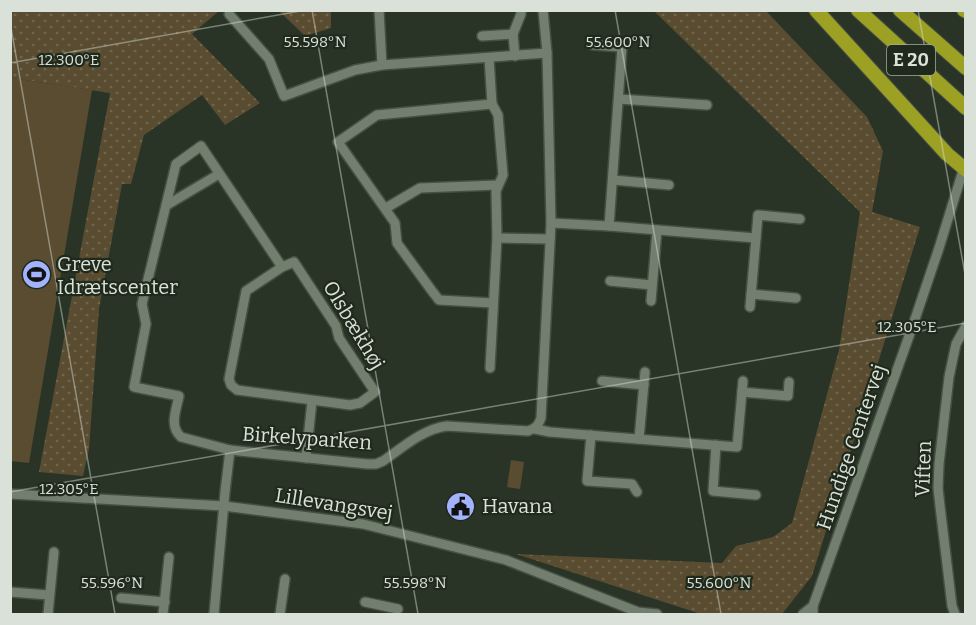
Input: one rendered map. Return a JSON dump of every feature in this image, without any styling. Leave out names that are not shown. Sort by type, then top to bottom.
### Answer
[{"type":"highway","points":[[816,10],[947,154],[965,167]]},
{"type":"highway","name":"E 20","points":[[858,10],[966,108]]},
{"type":"highway","name":"E 20","points":[[900,10],[966,68]]},
{"type":"street","points":[[379,10],[382,65]]},
{"type":"street","points":[[515,56],[513,34],[521,10]]},
{"type":"street","points":[[535,429],[540,418],[551,223],[547,53],[543,10]]},
{"type":"street","points":[[229,14],[269,59],[284,96],[355,70],[382,65],[547,53]]},
{"type":"street","points":[[482,36],[513,34]]},
{"type":"street","points":[[593,45],[622,47],[609,226]]},
{"type":"street","points":[[489,58],[492,104],[498,115],[503,175],[496,191],[497,238],[490,368]]},
{"type":"street","points":[[619,99],[707,105]]},
{"type":"street","points":[[492,104],[377,115],[338,142],[386,208],[395,223],[397,243],[439,300],[493,303]]},
{"type":"street","points":[[230,450],[181,437],[176,432],[174,424],[179,396],[134,387],[146,324],[142,304],[176,164],[201,146],[282,267]]},
{"type":"street","name":"Hundige Centervej","points":[[802,615],[813,610],[909,336],[965,167]]},
{"type":"street","points":[[167,205],[219,174]]},
{"type":"street","points":[[613,180],[669,185]]},
{"type":"street","points":[[386,208],[420,188],[498,185]]},
{"type":"street","points":[[750,307],[758,215],[800,219]]},
{"type":"street","points":[[551,223],[756,238]]},
{"type":"street","points":[[651,301],[657,230]]},
{"type":"street","points":[[497,238],[550,239]]},
{"type":"street","name":"Olsbækhøj","points":[[294,262],[336,326],[339,338],[375,392],[360,403],[350,405],[312,401],[237,390],[231,386],[229,379],[246,291],[282,267],[294,262]]},
{"type":"street","points":[[610,281],[652,285]]},
{"type":"street","points":[[751,294],[796,298]]},
{"type":"street","name":"Viften","points":[[955,615],[938,488],[949,377],[956,344],[966,326]]},
{"type":"street","points":[[639,439],[645,372]]},
{"type":"street","points":[[602,381],[644,385]]},
{"type":"street","name":"Birkelyparken","points":[[214,615],[230,450],[376,464],[427,431],[447,426],[528,431],[535,429],[737,447],[743,381]]},
{"type":"street","points":[[742,392],[788,396],[789,382]]},
{"type":"street","points":[[306,458],[312,401]]},
{"type":"street","points":[[591,435],[587,480],[632,484],[637,492]]},
{"type":"street","points":[[716,445],[713,491],[756,495]]},
{"type":"street","name":"Lillevangsvej","points":[[10,494],[224,506],[363,524],[506,560],[640,613],[657,615]]},
{"type":"street","points":[[48,615],[54,552]]},
{"type":"street","points":[[163,615],[169,557]]},
{"type":"street","points":[[280,615],[285,579]]},
{"type":"street","points":[[10,592],[50,595]]},
{"type":"street","points":[[121,598],[165,602]]},
{"type":"street","points":[[364,602],[380,610],[398,609]]},
{"type":"shaded area","points":[[11,11],[219,11],[192,34],[260,103],[225,125],[202,95],[144,135],[131,184],[122,184],[99,309],[89,449],[83,476],[39,472],[110,93],[11,78]]},
{"type":"shaded area","points":[[279,11],[331,11],[331,28],[305,36]]},
{"type":"shaded area","points":[[654,11],[766,11],[867,117],[883,151],[872,212],[920,227],[812,576],[782,614],[701,614],[516,554],[722,563],[736,546],[773,537],[792,523],[839,350],[860,212]]},
{"type":"shaded area","name":"Greve Idrætscenter","points":[[11,78],[92,90],[29,463],[11,461]]},
{"type":"shaded area","points":[[511,460],[524,462],[520,489],[507,487]]},
{"type":"place","name":"Greve Idrætscenter","points":[[36,275]]},
{"type":"place","name":"Havana","points":[[461,506]]}]
